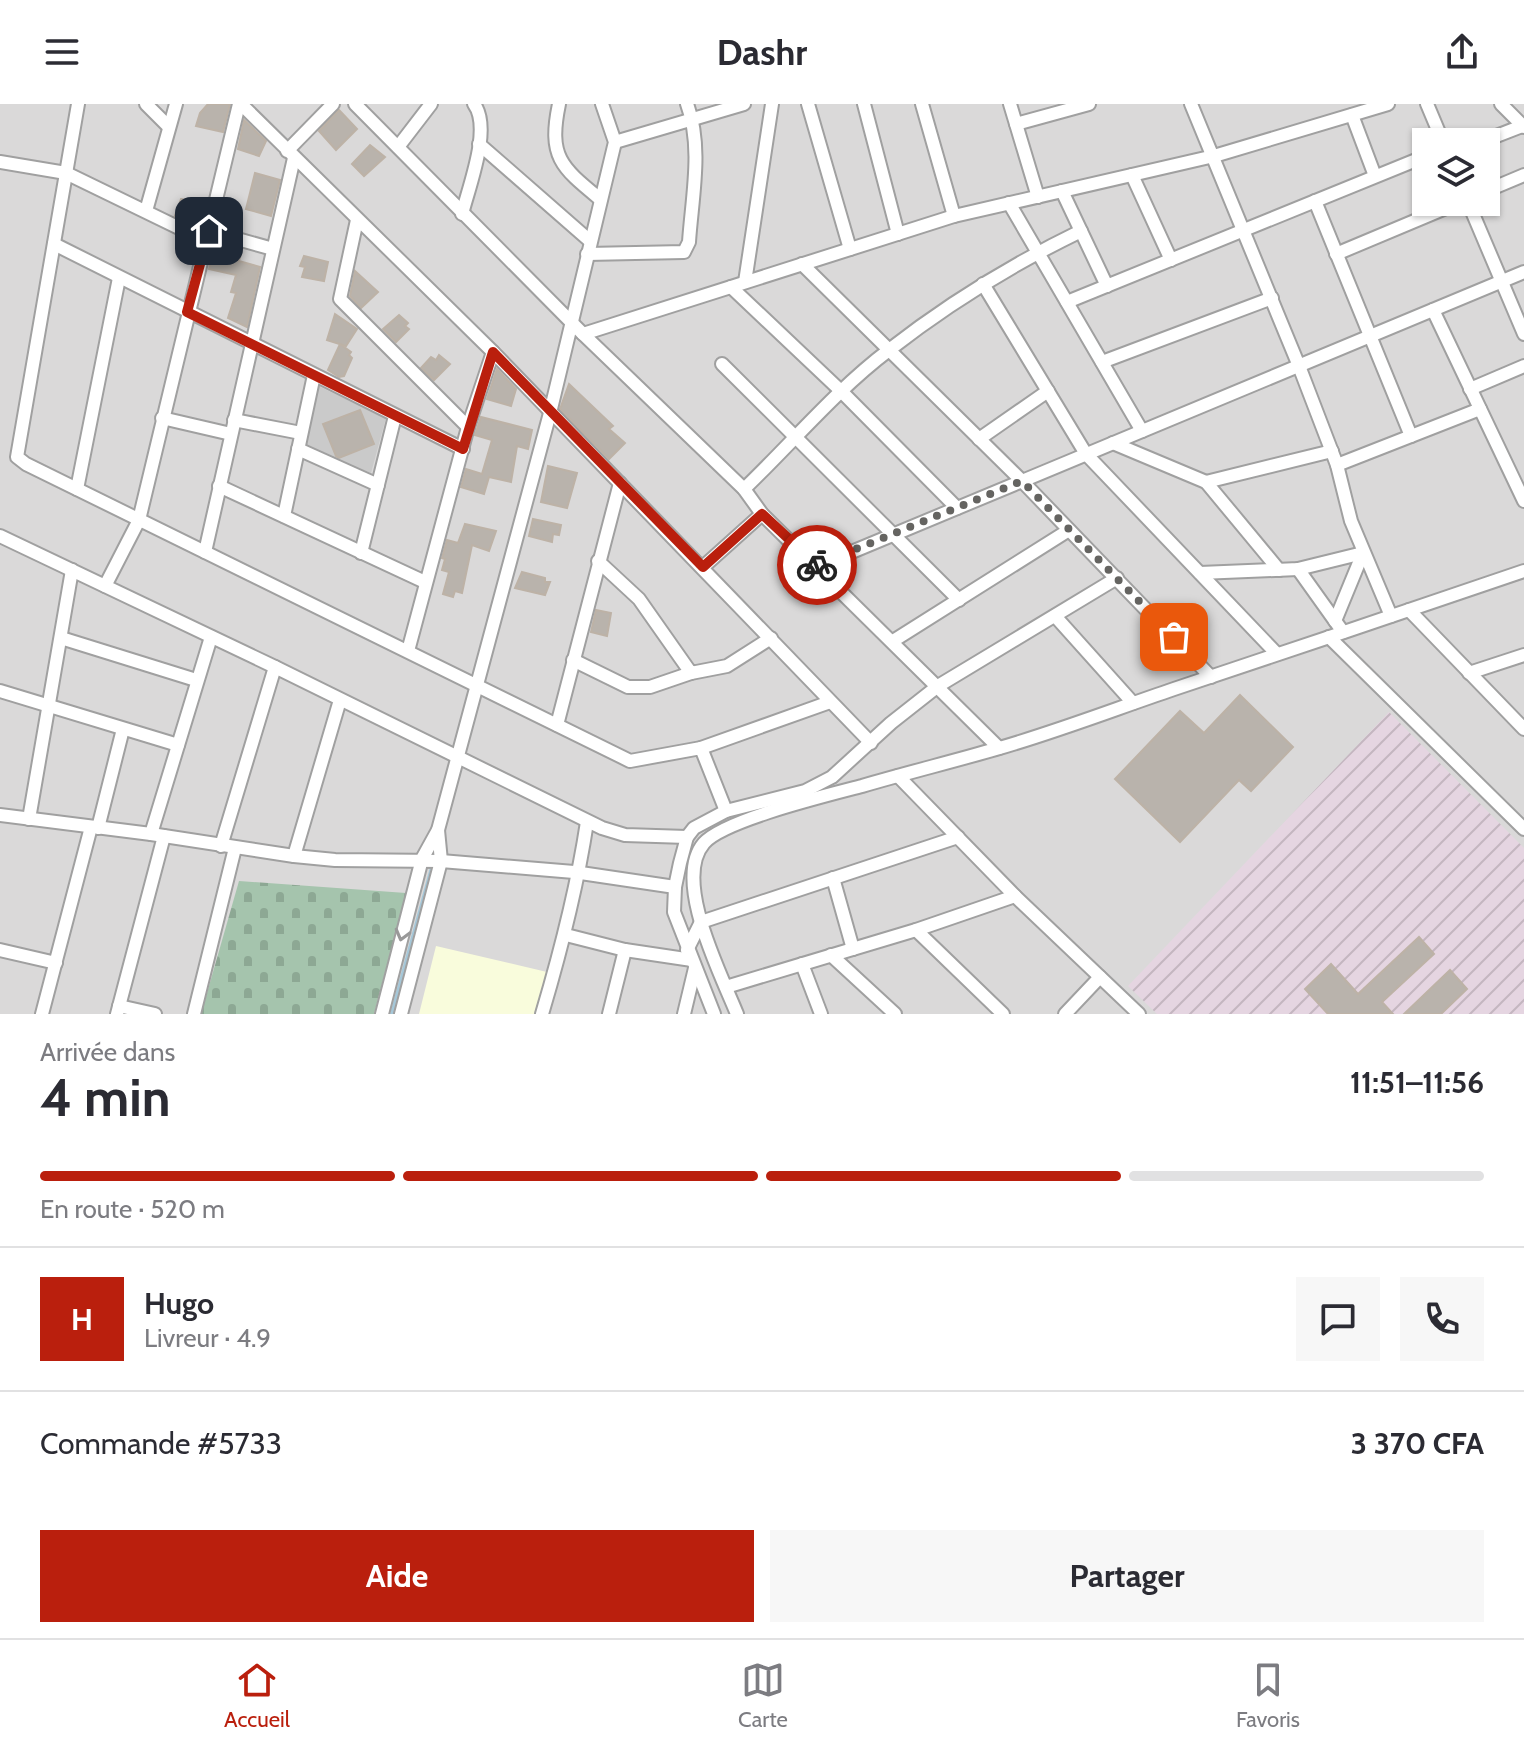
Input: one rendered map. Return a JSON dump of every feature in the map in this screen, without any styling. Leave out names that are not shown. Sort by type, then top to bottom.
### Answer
[{"type":"street","points":[[78,104],[17,457],[630,761],[701,748],[830,702]]},
{"type":"street","points":[[146,104],[169,127]]},
{"type":"street","points":[[146,211],[176,104]]},
{"type":"street","points":[[240,104],[493,352],[871,743]]},
{"type":"street","points":[[105,586],[139,520],[187,312],[240,104]]},
{"type":"street","points":[[205,552],[273,249],[290,154],[333,104]]},
{"type":"street","points":[[355,104],[583,334],[744,489],[762,514],[999,748]]},
{"type":"street","points":[[398,147],[431,104]]},
{"type":"street","points":[[559,104],[554,131],[557,156],[570,174],[600,199]]},
{"type":"street","points":[[382,1014],[422,859],[438,830],[550,413],[615,142],[602,104]]},
{"type":"street","points":[[479,144],[588,248],[684,252],[689,242],[696,146],[687,104]]},
{"type":"street","points":[[615,142],[744,104]]},
{"type":"street","points":[[745,282],[772,104]]},
{"type":"street","points":[[808,104],[850,249]]},
{"type":"street","points":[[864,104],[898,234]]},
{"type":"street","points":[[922,104],[954,216]]},
{"type":"street","points":[[1010,104],[1038,197]]},
{"type":"street","points":[[1016,124],[1089,104]]},
{"type":"street","points":[[1191,104],[1299,366],[1337,465],[1351,521],[1391,616]]},
{"type":"street","points":[[583,334],[954,216],[1214,156],[1388,104]]},
{"type":"street","points":[[1427,104],[1437,128]]},
{"type":"street","points":[[1500,135],[1523,126],[1501,104]]},
{"type":"street","points":[[462,214],[481,135],[478,105]]},
{"type":"street","points":[[1352,115],[1375,176]]},
{"type":"street","points":[[1067,302],[1412,161]]},
{"type":"street","points":[[0,162],[66,173],[208,236],[273,249]]},
{"type":"street","points":[[1132,175],[1171,260]]},
{"type":"street","points":[[1500,185],[1524,175]]},
{"type":"street","points":[[1062,191],[1107,286]]},
{"type":"street","points":[[1315,201],[1411,436]]},
{"type":"street","points":[[1009,203],[1142,431]]},
{"type":"street","points":[[1336,254],[1427,216]]},
{"type":"street","points":[[1474,216],[1524,334]]},
{"type":"street","points":[[357,220],[340,299],[468,427]]},
{"type":"street","points":[[744,489],[888,350],[983,284],[1081,231]]},
{"type":"street","points":[[54,244],[463,449]]},
{"type":"street","points":[[802,264],[1022,481],[1211,677]]},
{"type":"street","points":[[818,566],[1524,272]]},
{"type":"street","points":[[77,489],[119,278]]},
{"type":"street","points":[[983,284],[1086,454],[1277,654]]},
{"type":"street","points":[[731,287],[842,392],[957,508]]},
{"type":"street","points":[[1102,362],[1272,298]]},
{"type":"street","points":[[1433,310],[1524,501]]},
{"type":"street","points":[[408,651],[468,427],[493,352]]},
{"type":"street","points":[[722,364],[959,600]]},
{"type":"street","points":[[1470,389],[1524,366]]},
{"type":"street","points":[[284,516],[314,375]]},
{"type":"street","points":[[979,439],[1048,391]]},
{"type":"street","points":[[1337,465],[1480,409]]},
{"type":"street","points":[[361,553],[395,416]]},
{"type":"street","points":[[162,418],[231,434]]},
{"type":"street","points":[[234,420],[301,433]]},
{"type":"street","points":[[1113,443],[1206,482],[1279,570]]},
{"type":"street","points":[[298,449],[378,485]]},
{"type":"street","points":[[1206,482],[1332,451]]},
{"type":"street","points":[[1510,471],[1524,464]]},
{"type":"street","points":[[557,725],[620,483]]},
{"type":"street","points":[[219,486],[425,582]]},
{"type":"street","points":[[703,567],[762,514]]},
{"type":"street","points":[[893,641],[1069,530]]},
{"type":"street","points":[[0,539],[275,667],[587,822],[625,835],[687,837]]},
{"type":"street","points":[[1200,573],[1298,569],[1363,553]]},
{"type":"street","points":[[1335,621],[1363,553]]},
{"type":"street","points":[[598,561],[639,599],[691,673]]},
{"type":"street","points":[[1298,569],[1343,632]]},
{"type":"street","points":[[29,819],[72,570]]},
{"type":"street","points":[[737,1014],[694,899],[692,868],[696,855],[716,833],[734,824],[999,748],[1524,571]]},
{"type":"street","points":[[714,1014],[674,912],[675,887],[687,837],[698,824],[726,811],[805,791],[832,777],[891,723],[938,686],[1117,578]]},
{"type":"street","points":[[1409,610],[1524,729]]},
{"type":"street","points":[[1055,616],[1133,703]]},
{"type":"street","points":[[151,834],[211,637]]},
{"type":"street","points":[[1329,637],[1524,829]]},
{"type":"street","points":[[61,638],[196,680]]},
{"type":"street","points":[[573,660],[638,689],[727,666],[771,638]]},
{"type":"street","points":[[1469,673],[1524,655]]},
{"type":"street","points":[[221,846],[275,667]]},
{"type":"street","points":[[0,691],[178,745]]},
{"type":"street","points":[[294,856],[340,700]]},
{"type":"street","points":[[42,1014],[123,729]]},
{"type":"street","points":[[701,748],[726,811]]},
{"type":"street","points":[[898,776],[1015,896],[1139,1014]]},
{"type":"street","points":[[0,815],[294,856],[335,860],[422,859],[579,873],[675,887]]},
{"type":"street","points":[[542,1014],[566,935],[587,822]]},
{"type":"street","points":[[401,1014],[441,861],[438,830]]},
{"type":"street","points":[[155,1014],[118,1010],[164,836]]},
{"type":"street","points":[[701,922],[958,837]]},
{"type":"street","points":[[194,1014],[235,848]]},
{"type":"street","points":[[833,878],[853,949]]},
{"type":"street","points":[[726,987],[916,930],[1015,896]]},
{"type":"street","points":[[684,1014],[701,922]]},
{"type":"street","points":[[916,930],[1003,1014]]},
{"type":"street","points":[[566,935],[625,950],[692,959]]},
{"type":"street","points":[[0,950],[56,963]]},
{"type":"street","points":[[609,1014],[625,950]]},
{"type":"street","points":[[831,955],[895,1014]]},
{"type":"street","points":[[802,964],[821,1014]]},
{"type":"street","points":[[1065,1014],[1100,977]]},
{"type":"shaded area","points":[[0,104],[1524,104],[1524,1014],[0,1014]]},
{"type":"shaded area","points":[[318,386],[386,418],[371,473],[306,448]]},
{"type":"shaded area","points":[[1389,712],[1524,848],[1524,1014],[1157,1014],[1128,986]]},
{"type":"shaded area","points":[[436,946],[547,972],[534,1014],[419,1014]]},
{"type":"green space","points":[[239,881],[406,893],[374,1014],[201,1014]]},
{"type":"building","points":[[208,104],[230,104],[223,132],[196,126],[200,113]]},
{"type":"building","points":[[339,110],[357,129],[336,150],[319,131]]},
{"type":"building","points":[[244,120],[266,141],[259,156],[238,149]]},
{"type":"building","points":[[370,145],[385,157],[364,176],[352,164]]},
{"type":"building","points":[[255,173],[280,180],[271,216],[246,209]]},
{"type":"building","points":[[181,199],[206,203],[200,226],[175,216]]},
{"type":"building","points":[[215,242],[242,250],[239,261],[260,267],[247,327],[228,318],[236,293],[231,292],[236,275],[209,269]]},
{"type":"building","points":[[304,256],[328,262],[324,281],[302,277],[305,267],[300,266]]},
{"type":"building","points":[[355,271],[378,292],[361,308],[350,296]]},
{"type":"building","points":[[335,314],[357,329],[346,346],[327,340]]},
{"type":"building","points":[[399,315],[408,323],[405,326],[409,329],[396,342],[383,329]]},
{"type":"building","points":[[340,344],[351,352],[349,355],[352,358],[344,376],[339,377],[328,370]]},
{"type":"building","points":[[439,355],[450,364],[434,380],[421,368],[431,357],[436,360]]},
{"type":"building","points":[[497,369],[516,389],[511,406],[487,399]]},
{"type":"building","points":[[569,384],[613,426],[609,429],[625,443],[609,459],[560,409]]},
{"type":"building","points":[[360,410],[374,444],[339,458],[323,424]]},
{"type":"building","points":[[481,417],[532,430],[528,449],[517,446],[511,482],[489,477],[484,494],[461,487],[466,469],[482,474],[492,440],[475,435]]},
{"type":"building","points":[[548,466],[577,473],[567,508],[541,502]]},
{"type":"building","points":[[533,519],[561,525],[559,535],[553,534],[552,542],[529,536]]},
{"type":"building","points":[[465,524],[496,531],[489,551],[472,545],[462,593],[455,591],[453,597],[443,594],[449,572],[442,570],[445,559],[442,558],[447,540],[458,543]]},
{"type":"building","points":[[522,572],[550,582],[545,595],[515,588]]},
{"type":"building","points":[[596,610],[611,613],[607,636],[591,632]]},
{"type":"building","points":[[1240,695],[1293,747],[1251,791],[1239,780],[1180,842],[1115,779],[1180,711],[1204,733]]},
{"type":"building","points":[[1419,937],[1434,954],[1382,1002],[1393,1014],[1328,1014],[1305,989],[1331,964],[1358,994]]},
{"type":"building","points":[[1450,970],[1467,989],[1441,1014],[1404,1014]]},
{"type":"waterway","points":[[392,1014],[433,864]]},
{"type":"way so far","points":[[817,565],[1022,481],[1174,637]]},
{"type":"route","points":[[209,231],[187,312],[463,449],[493,352],[703,567],[762,514],[817,565]]}]
